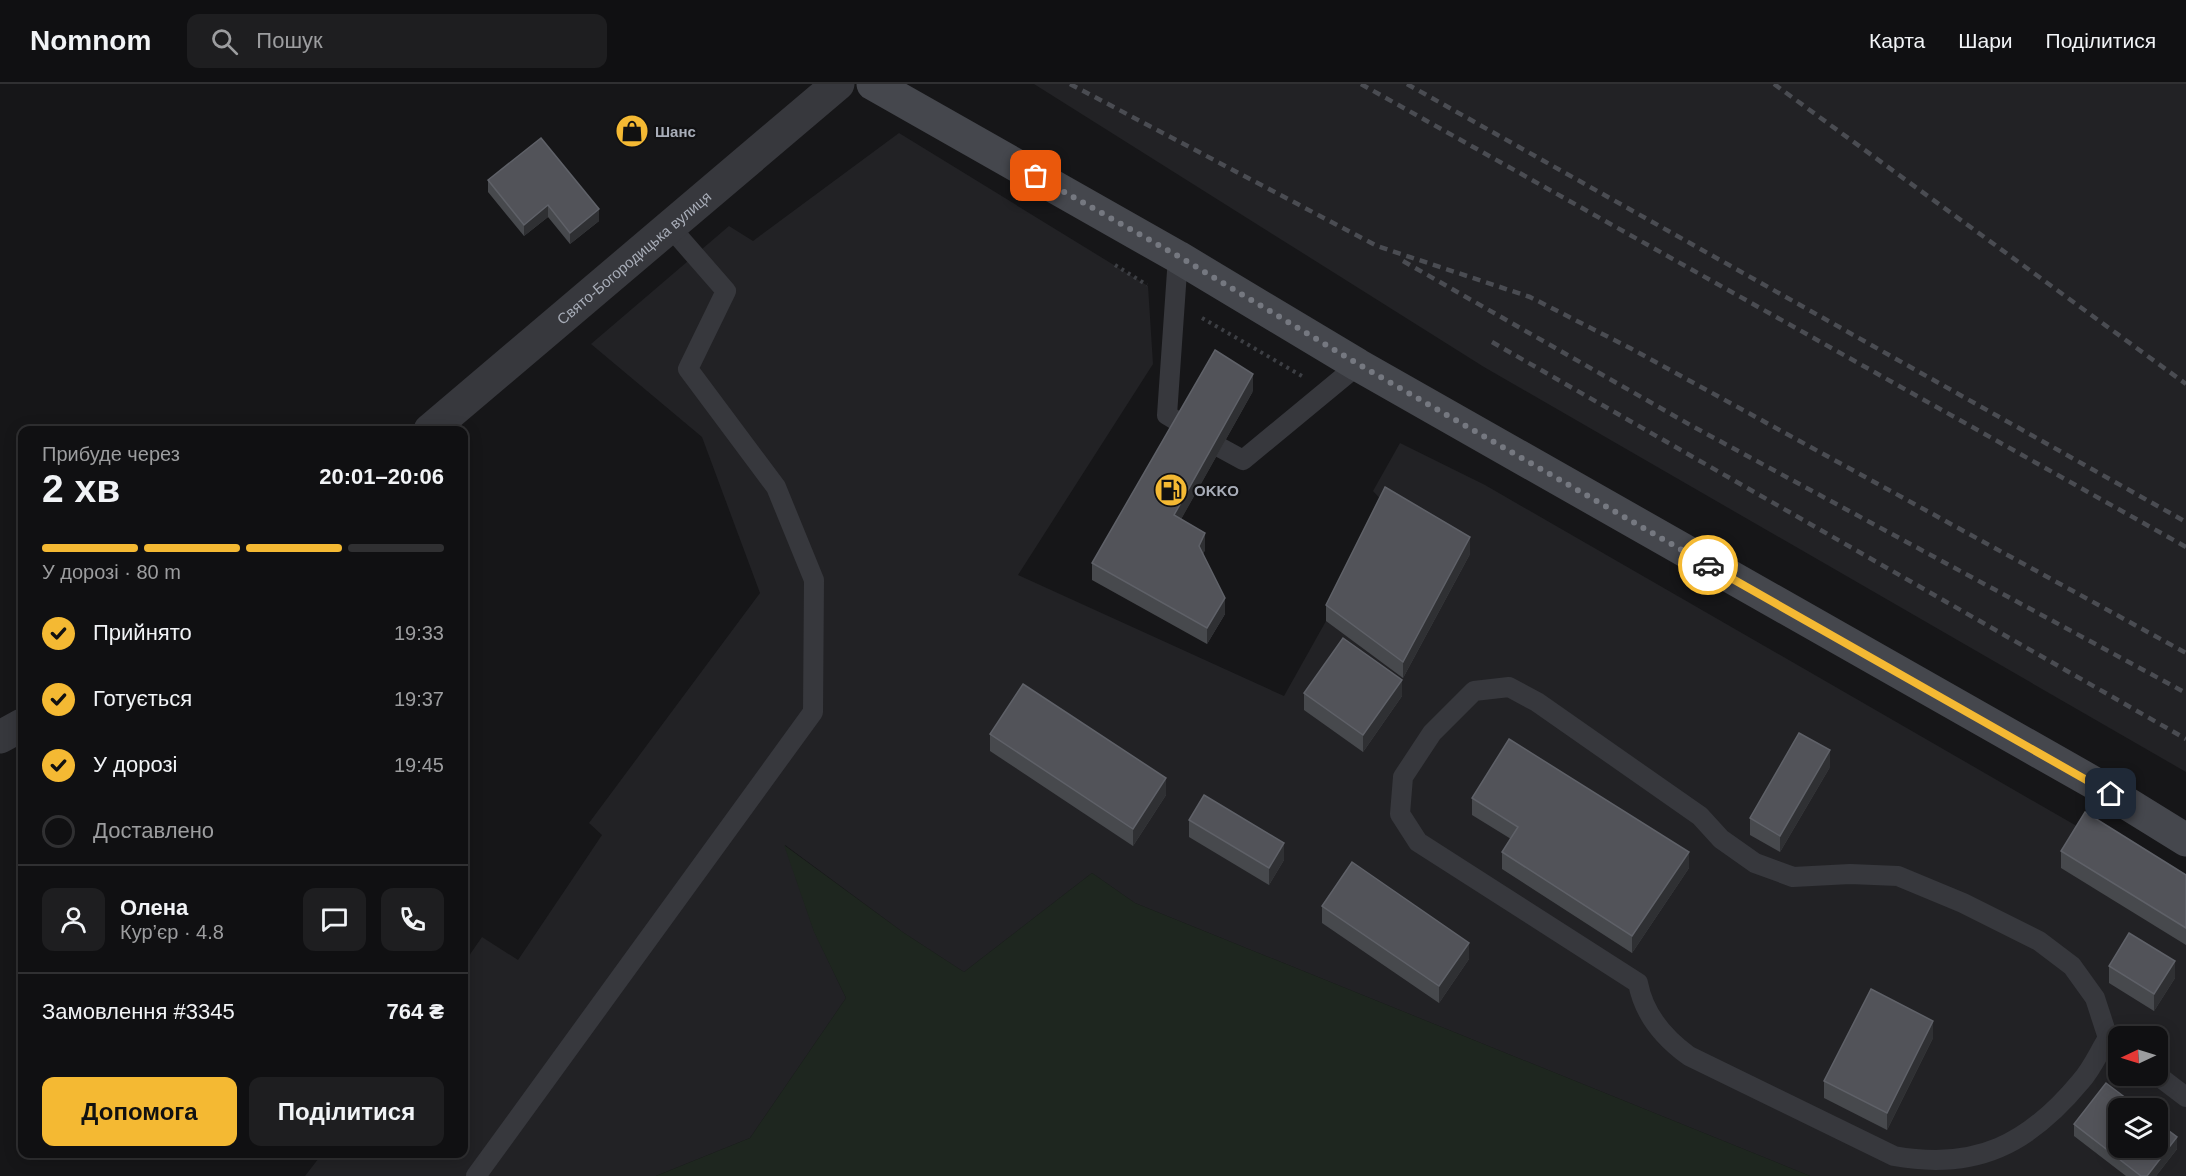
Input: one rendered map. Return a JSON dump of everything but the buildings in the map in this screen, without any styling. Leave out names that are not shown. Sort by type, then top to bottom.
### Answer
[{"type":"main road","points":[[873,84],[1178,256],[1358,364],[2094,783],[2186,840]]},
{"type":"street","name":"Свято-Богородицька вулиця","points":[[435,426],[838,84]]},
{"type":"street","points":[[0,737],[18,727]]},
{"type":"lane","points":[[476,1176],[813,712],[814,580],[776,487],[688,369],[726,291],[671,228]]},
{"type":"lane","points":[[1178,256],[1167,415],[1182,424]]},
{"type":"lane","points":[[1221,448],[1243,460],[1358,364]]},
{"type":"lane","points":[[1509,687],[1537,702],[1700,816],[1721,839],[1755,863],[1793,877],[1850,874],[1898,876],[1963,903],[2039,941],[2073,966],[2095,998],[2113,1041],[2082,1081],[2025,1136],[1993,1151],[1962,1159],[1922,1161],[1894,1156],[1689,1056],[1668,1041],[1642,1004],[1638,983],[1418,842],[1400,814],[1403,777],[1432,733],[1474,691],[1509,687]]},
{"type":"lane","points":[[2168,1083],[2186,1097]]},
{"type":"shaded area","points":[[1034,84],[2186,84],[2186,772],[1484,367]]},
{"type":"shaded area","points":[[899,133],[1148,286],[1153,364],[1018,575],[1284,696],[1326,621],[1385,504],[1373,491],[1400,443],[1485,485],[2186,889],[2186,1176],[1810,1176],[1135,903],[1092,873],[964,972],[904,933],[785,845],[814,931],[846,998],[750,1138],[656,1176],[305,1176],[319,1158],[468,1158],[468,957],[482,937],[518,960],[602,835],[589,823],[760,593],[702,437],[591,344],[729,226],[753,241]]},
{"type":"shaded area","points":[[784,845],[904,933],[964,972],[1092,873],[1135,903],[1810,1176],[656,1176],[750,1138],[846,998],[814,932]]},
{"type":"railway","points":[[1070,84],[1377,246],[1530,297],[1630,348],[2186,653]]},
{"type":"railway","points":[[1361,84],[2186,547]]},
{"type":"railway","points":[[1407,84],[2186,522]]},
{"type":"railway","points":[[1774,84],[2186,384]]},
{"type":"railway","points":[[1403,261],[1692,426],[2186,693]]},
{"type":"railway","points":[[1492,342],[2186,739]]},
{"type":"way so far","points":[[1036,176],[1178,256],[1358,364],[1708,565]]},
{"type":"place","name":"Шанс","points":[[632,131]]},
{"type":"place","name":"OKKO","points":[[1171,490]]},
{"type":"route","points":[[1708,565],[2111,794]]}]
